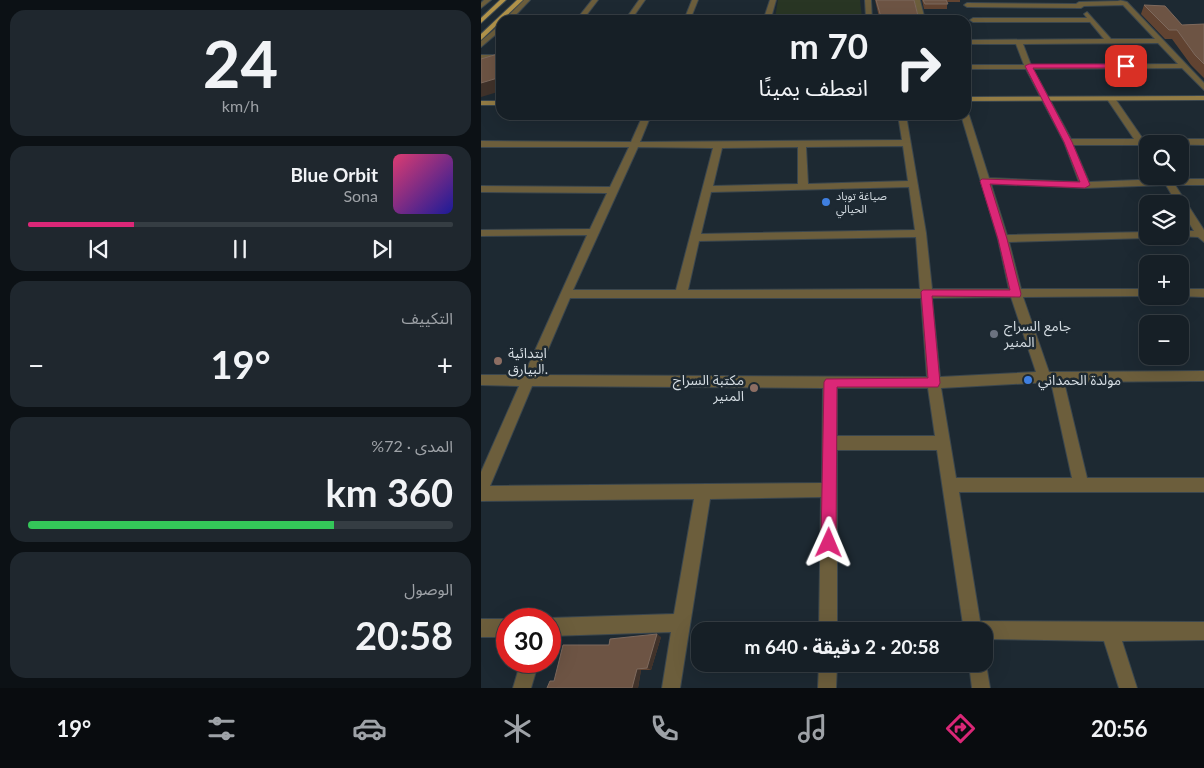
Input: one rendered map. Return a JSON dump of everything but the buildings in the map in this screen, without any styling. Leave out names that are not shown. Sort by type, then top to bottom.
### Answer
[{"type":"main road","points":[[481,20],[501,2],[517,5]]},
{"type":"main road","points":[[504,15],[517,5]]},
{"type":"main road","points":[[481,38],[496,23]]},
{"type":"street","points":[[517,5],[527,0]]},
{"type":"street","points":[[583,15],[595,0]]},
{"type":"street","points":[[632,15],[642,0]]},
{"type":"street","points":[[689,15],[695,0]]},
{"type":"street","points":[[768,15],[773,0]]},
{"type":"street","points":[[868,0],[869,15]]},
{"type":"street","points":[[917,0],[921,15]]},
{"type":"street","points":[[976,28],[966,2],[1079,3],[1123,1],[1204,88]]},
{"type":"street","points":[[1079,3],[1109,41]]},
{"type":"street","points":[[973,20],[1092,20]]},
{"type":"street","points":[[481,45],[496,31]]},
{"type":"street","points":[[979,35],[982,42]]},
{"type":"street","points":[[971,42],[1160,41]]},
{"type":"street","points":[[1019,43],[1068,142],[1085,185]]},
{"type":"street","points":[[481,57],[496,57]]},
{"type":"street","points":[[971,67],[1184,66]]},
{"type":"street","points":[[971,99],[1204,98]]},
{"type":"street","points":[[1111,99],[1139,139]]},
{"type":"street","points":[[481,103],[496,103]]},
{"type":"street","points":[[481,490],[527,380],[645,120]]},
{"type":"street","points":[[903,120],[921,233],[934,383],[972,622]]},
{"type":"street","points":[[967,120],[1003,239],[1016,294],[1050,377],[1081,485]]},
{"type":"street","points":[[1068,142],[1139,147]]},
{"type":"street","points":[[1189,143],[1204,142]]},
{"type":"street","points":[[481,144],[718,145],[907,143]]},
{"type":"street","points":[[802,144],[803,186]]},
{"type":"street","points":[[681,294],[718,145]]},
{"type":"street","points":[[985,181],[1085,185],[1139,181]]},
{"type":"street","points":[[1189,181],[1204,182]]},
{"type":"street","points":[[707,189],[912,184]]},
{"type":"street","points":[[1170,185],[1203,236]]},
{"type":"street","points":[[481,189],[612,190]]},
{"type":"street","points":[[481,233],[593,232]]},
{"type":"street","points":[[694,238],[921,233]]},
{"type":"street","points":[[1003,239],[1139,235]]},
{"type":"street","points":[[1189,235],[1203,236]]},
{"type":"street","points":[[1189,293],[1204,292]]},
{"type":"street","points":[[567,294],[1139,293]]},
{"type":"street","points":[[481,380],[934,383],[1050,377],[1204,376]]},
{"type":"street","points":[[828,622],[831,382]]},
{"type":"street","points":[[830,443],[944,443]]},
{"type":"street","points":[[951,485],[1204,485]]},
{"type":"street","points":[[481,494],[829,490]]},
{"type":"street","points":[[671,688],[703,492]]},
{"type":"street","points":[[561,627],[681,623]]},
{"type":"street","points":[[481,628],[496,628]]},
{"type":"street","points":[[993,630],[1204,631]]},
{"type":"street","points":[[1109,632],[1128,688]]},
{"type":"street","points":[[827,672],[827,688]]},
{"type":"street","points":[[979,672],[981,688]]},
{"type":"street","points":[[522,688],[526,673]]},
{"type":"green space","points":[[778,0],[860,0],[862,15],[776,15]]},
{"type":"place","name":"صياغة توباد الحيالي","points":[[826,202]]},
{"type":"place","name":"جامع السراج المنير","points":[[994,334]]},
{"type":"place","name":"ابتدائية البيارق.","points":[[498,361]]},
{"type":"place","name":"مولدة الحمداني","points":[[1028,380]]},
{"type":"place","name":"مكتبة السراج المنير","points":[[754,388]]},
{"type":"route","points":[[829,543],[831,382],[934,383],[927,292],[1016,294],[1003,239],[985,181],[1085,185],[1068,142],[1029,66],[1126,66]]}]
